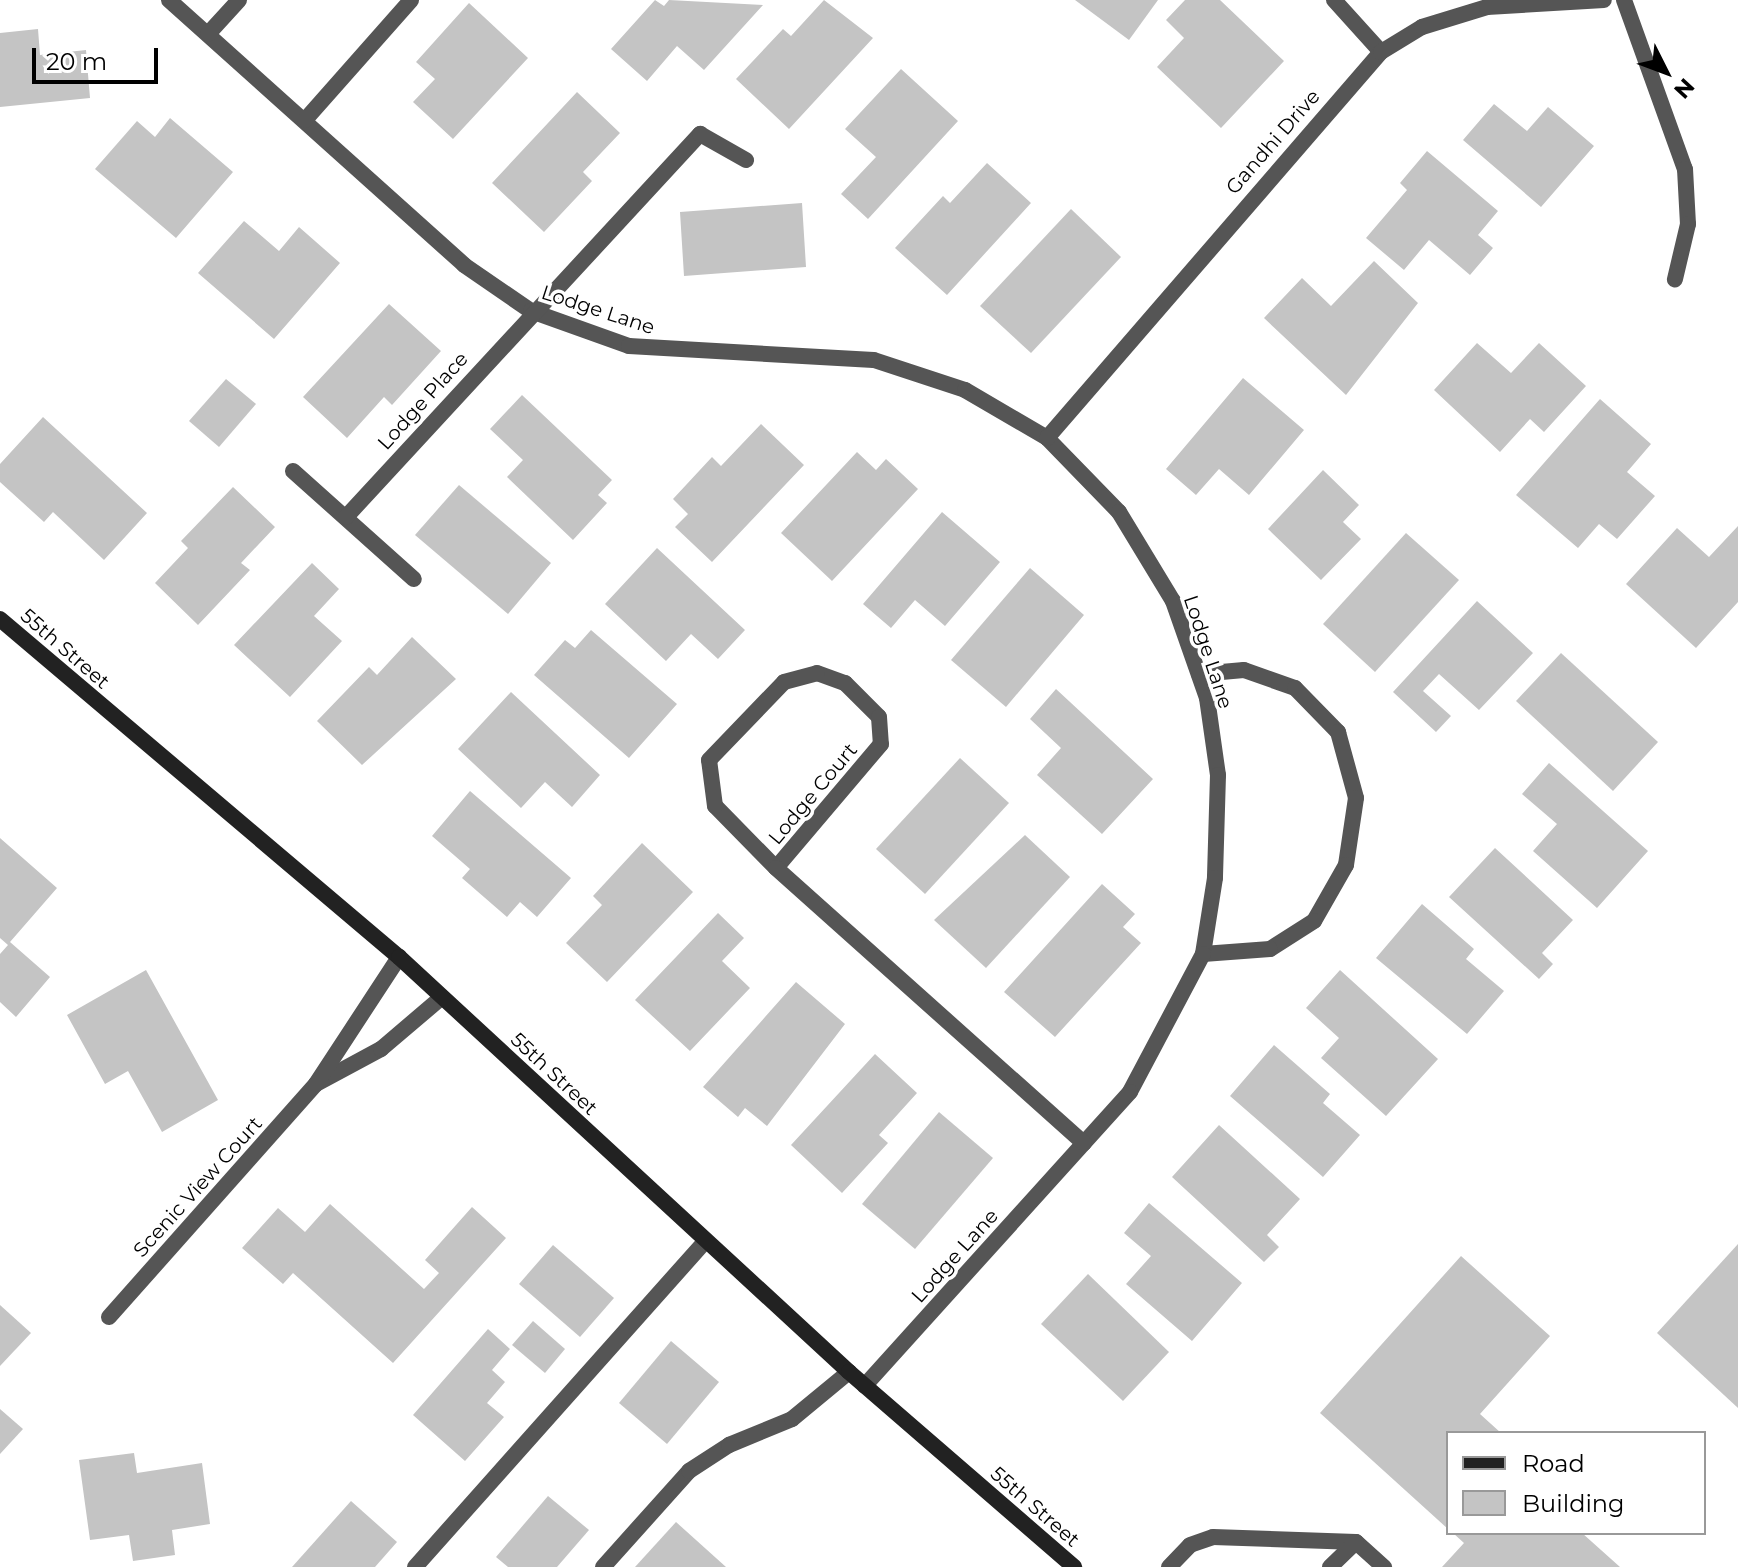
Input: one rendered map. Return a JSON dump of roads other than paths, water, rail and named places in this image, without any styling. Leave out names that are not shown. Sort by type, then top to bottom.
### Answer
[{"type":"main road","name":"55th Street","points":[[0,619],[399,957],[864,1386],[1074,1567]]},
{"type":"street","name":"Lodge Lane","points":[[169,0],[464,265],[531,311],[658,351],[772,349],[874,360],[965,390],[1047,438],[1119,512],[1173,601],[1199,674],[1218,775],[1215,878],[1203,954],[1130,1092],[864,1386]]},
{"type":"street","points":[[208,34],[239,0]]},
{"type":"street","points":[[305,120],[411,0]]},
{"type":"street","points":[[1334,0],[1381,52]]},
{"type":"street","name":"Gandhi Drive","points":[[1047,438],[1381,52],[1422,27],[1487,7],[1604,0]]},
{"type":"street","points":[[1624,0],[1685,169],[1688,224],[1675,279]]},
{"type":"street","name":"Lodge Place","points":[[346,517],[531,311],[700,134],[746,160]]},
{"type":"street","points":[[293,471],[414,579]]},
{"type":"street","points":[[1199,674],[1244,670],[1295,688],[1338,732],[1356,798],[1346,865],[1314,921],[1270,949],[1203,954]]},
{"type":"street","name":"Lodge Court","points":[[776,868],[881,744],[879,717],[845,683],[817,673],[784,682],[709,760],[715,806],[776,868],[1084,1143]]},
{"type":"street","name":"Scenic View Court","points":[[109,1317],[316,1084],[399,957]]},
{"type":"street","name":"Scenic View Court","points":[[316,1084],[381,1049],[442,997]]},
{"type":"street","points":[[415,1567],[705,1242]]},
{"type":"street","points":[[603,1567],[689,1471],[729,1445],[792,1419],[849,1372]]},
{"type":"street","points":[[1169,1567],[1190,1545],[1213,1537],[1356,1542],[1384,1567]]},
{"type":"street","points":[[1330,1567],[1356,1542]]}]
